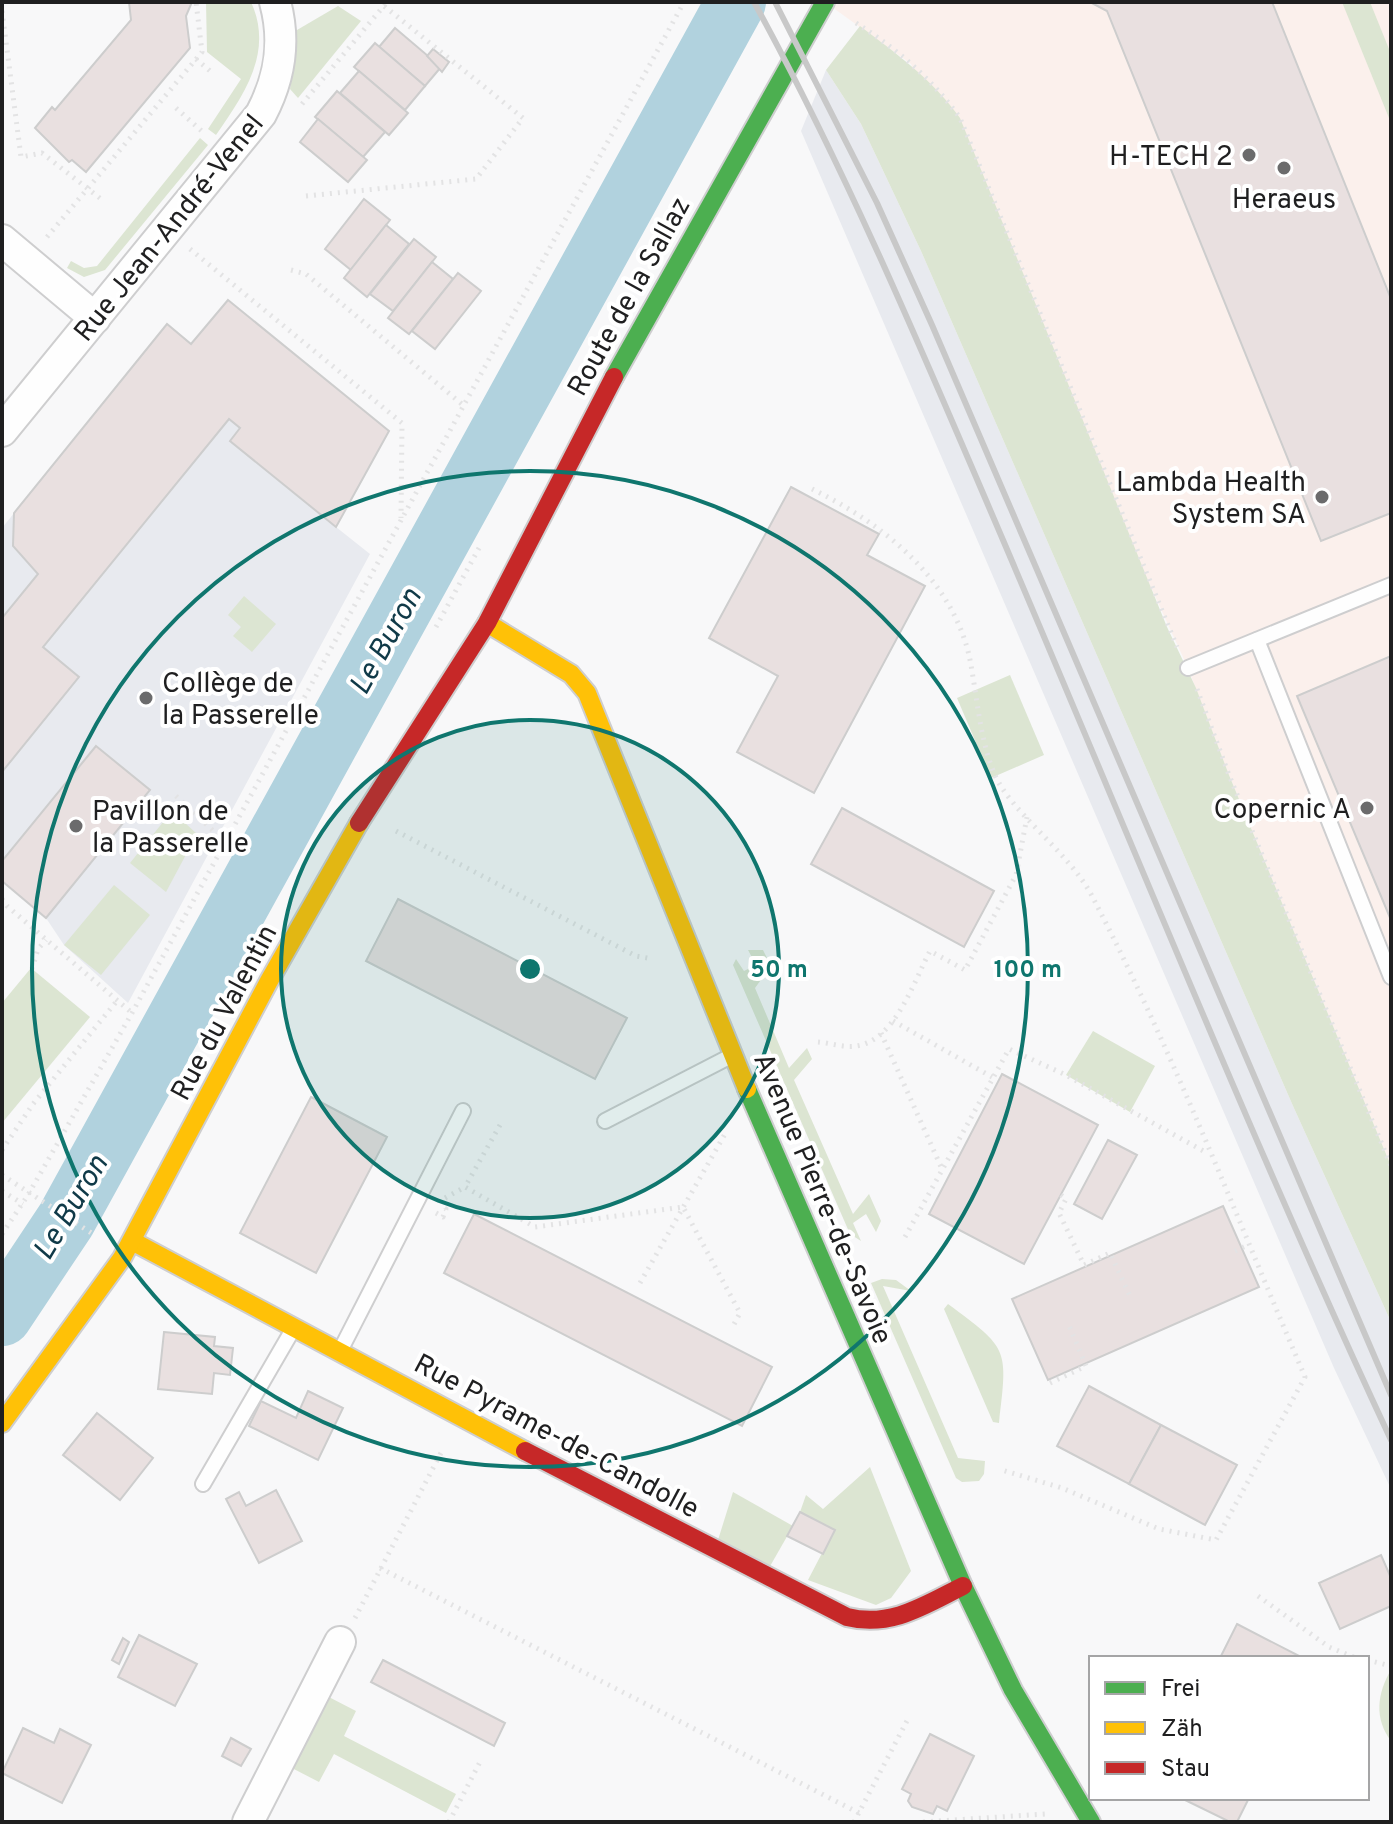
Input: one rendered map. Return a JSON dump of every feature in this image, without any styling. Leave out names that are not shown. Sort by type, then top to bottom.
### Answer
[{"type":"street","name":"Rue Jean-André-Venel","points":[[2,431],[261,114],[271,94],[281,48],[275,2]]},
{"type":"street","name":"Route de la Sallaz","points":[[487,623],[599,404],[825,2]]},
{"type":"street","points":[[2,240],[95,318]]},
{"type":"street","name":"Rue du Valentin","points":[[2,1423],[132,1241],[269,981],[367,809],[487,623]]},
{"type":"street","name":"Avenue Pierre-de-Savoie","points":[[487,623],[571,674],[587,693],[732,1055],[963,1586],[1013,1690],[1091,1822]]},
{"type":"street","name":"Rue Pyrame-de-Candolle","points":[[132,1241],[847,1617],[870,1623],[900,1617],[963,1586]]},
{"type":"street","points":[[248,1822],[340,1642]]},
{"type":"lane","points":[[1188,668],[1391,585]]},
{"type":"lane","points":[[1257,640],[1391,977]]},
{"type":"lane","points":[[605,1121],[732,1055]]},
{"type":"lane","points":[[340,1351],[463,1111]]},
{"type":"lane","points":[[203,1484],[294,1327]]},
{"type":"path","points":[[45,239],[202,52],[196,2]]},
{"type":"path","points":[[2,1234],[23,1204],[132,1013],[684,2]]},
{"type":"path","points":[[825,2],[911,64],[944,96],[960,118],[1391,1166]]},
{"type":"path","points":[[306,196],[476,179],[523,118],[384,6]]},
{"type":"path","points":[[2,11],[21,157],[42,153],[101,199]]},
{"type":"path","points":[[196,59],[210,71]]},
{"type":"path","points":[[176,108],[205,134]]},
{"type":"path","points":[[185,244],[402,423],[401,519]]},
{"type":"path","points":[[291,270],[306,274],[463,405]]},
{"type":"path","points":[[812,489],[886,532],[936,589],[955,620],[968,652],[993,772],[1085,882],[1127,962],[1305,1377],[1216,1540],[1159,1529],[1062,1488],[1002,1470]]},
{"type":"path","points":[[176,796],[225,842]]},
{"type":"path","points":[[367,809],[395,831],[636,956],[653,959]]},
{"type":"path","points":[[818,1042],[856,1046],[881,1033],[893,1021],[930,951],[965,970],[1016,875],[1027,816]]},
{"type":"path","points":[[2,899],[132,1013]]},
{"type":"path","points":[[32,969],[38,949],[46,940]]},
{"type":"path","points":[[2,1150],[33,1104],[116,1002]]},
{"type":"path","points":[[893,1021],[992,1077]]},
{"type":"path","points":[[881,1033],[942,1169]]},
{"type":"path","points":[[905,1237],[1009,1049],[1066,1075],[1209,1154]]},
{"type":"path","points":[[435,1204],[465,1187],[500,1125]]},
{"type":"path","points":[[640,1283],[726,1133]]},
{"type":"path","points":[[2,1175],[28,1195],[92,1234]]},
{"type":"path","points":[[465,1187],[535,1227],[683,1207]]},
{"type":"path","points":[[2,1191],[23,1204]]},
{"type":"path","points":[[1061,1195],[1066,1199],[1059,1213],[1084,1265],[1110,1253],[1130,1296]]},
{"type":"path","points":[[683,1207],[740,1313],[732,1328]]},
{"type":"path","points":[[1235,1251],[1248,1245]]},
{"type":"path","points":[[1050,1383],[1086,1366],[1068,1323]]},
{"type":"path","points":[[340,1642],[444,1447]]},
{"type":"path","points":[[380,1568],[859,1813]]},
{"type":"path","points":[[1258,1596],[1329,1647],[1351,1656]]},
{"type":"path","points":[[1369,1660],[1391,1666]]},
{"type":"path","points":[[854,1822],[909,1717]]},
{"type":"path","points":[[449,1822],[481,1760]]},
{"type":"path","points":[[923,1822],[1018,1819],[1047,1814]]},
{"type":"shaded area","points":[[825,2],[1391,2],[1391,1166],[1229,775],[1188,668],[911,64]]},
{"type":"shaded area","points":[[826,70],[861,124],[921,251],[1293,1106],[1391,1322],[1391,1489],[1334,1368],[801,131]]},
{"type":"shaded area","name":"Collège de la Passerelle","points":[[228,300],[389,431],[336,527],[370,554],[128,1003],[64,945],[46,918],[2,881],[2,528],[167,324],[192,344]]},
{"type":"green space","points":[[206,2],[251,2],[259,38],[253,72],[237,104],[216,135],[208,129],[241,79],[207,52]]},
{"type":"green space","points":[[1342,2],[1370,2],[1391,54],[1391,123]]},
{"type":"green space","points":[[338,6],[361,21],[298,98],[290,89],[297,30]]},
{"type":"green space","points":[[860,26],[926,80],[960,118],[1167,627],[1196,688],[1391,1166],[1391,1322],[1293,1106],[921,251],[861,124],[826,70]]},
{"type":"green space","points":[[200,138],[208,145],[105,270],[84,277],[67,268],[71,261],[84,268],[97,266]]},
{"type":"green space","points":[[244,596],[276,624],[252,652],[233,636],[241,627],[228,615]]},
{"type":"green space","points":[[1010,675],[1044,755],[991,778],[957,698]]},
{"type":"green space","points":[[172,811],[197,834],[166,892],[130,863]]},
{"type":"green space","points":[[114,885],[150,915],[101,975],[64,945]]},
{"type":"green space","points":[[748,950],[763,950],[771,966],[755,988],[789,1068],[807,1048],[812,1059],[794,1080],[853,1214],[869,1194],[881,1221],[876,1232],[866,1214],[853,1223],[861,1241],[850,1234],[733,965],[736,959],[744,971],[756,965]]},
{"type":"green space","points":[[31,968],[90,1017],[2,1123],[2,1003]]},
{"type":"green space","points":[[1093,1031],[1155,1066],[1130,1112],[1066,1075]]},
{"type":"green space","points":[[882,1279],[896,1280],[911,1291],[883,1286],[958,1458],[985,1461],[984,1474],[979,1481],[962,1482],[956,1478],[871,1283]]},
{"type":"green space","points":[[948,1304],[983,1331],[1000,1352],[1003,1379],[999,1423],[993,1422],[944,1309]]},
{"type":"green space","points":[[870,1467],[911,1571],[891,1598],[876,1605],[808,1580],[834,1530],[800,1512],[806,1495],[823,1509]]},
{"type":"green space","points":[[733,1492],[793,1526],[769,1568],[718,1540]]},
{"type":"green space","points":[[1391,1670],[1391,1741],[1382,1724],[1379,1706]]},
{"type":"green space","points":[[323,1694],[356,1711],[344,1736],[456,1794],[446,1813],[334,1754],[319,1782],[288,1766]]},
{"type":"building","points":[[129,2],[192,2],[186,16],[190,48],[86,172],[72,160],[69,162],[35,128],[52,107],[55,110],[131,20]]},
{"type":"building","name":"H-TECH 2","points":[[1090,2],[1272,2],[1391,299],[1391,513],[1321,541],[1107,11]]},
{"type":"building","points":[[395,28],[441,67],[425,86],[379,47]]},
{"type":"building","points":[[375,43],[425,86],[405,110],[354,67]]},
{"type":"building","points":[[433,49],[449,62],[442,72],[427,56]]},
{"type":"building","points":[[359,71],[408,113],[389,135],[340,93]]},
{"type":"building","points":[[337,91],[385,132],[363,157],[315,117]]},
{"type":"building","points":[[318,119],[367,160],[348,182],[300,142]]},
{"type":"building","points":[[364,199],[390,220],[351,270],[325,249]]},
{"type":"building","points":[[386,225],[409,244],[367,297],[344,278]]},
{"type":"building","points":[[414,239],[436,257],[393,311],[370,294]]},
{"type":"building","points":[[432,262],[453,279],[409,334],[388,318]]},
{"type":"building","points":[[458,273],[481,291],[435,349],[412,331]]},
{"type":"building","points":[[228,300],[389,431],[336,527],[230,441],[240,428],[229,419],[43,647],[79,677],[2,772],[2,618],[38,574],[13,546],[14,513],[167,324],[191,344]]},
{"type":"building","points":[[791,487],[879,534],[867,555],[925,586],[814,793],[737,752],[778,676],[709,638]]},
{"type":"building","name":"Copernic A","points":[[1391,656],[1391,920],[1297,696]]},
{"type":"building","name":"Pavillon de la Passerelle","points":[[96,746],[150,790],[46,918],[2,881],[2,861]]},
{"type":"building","points":[[842,808],[994,891],[964,947],[811,864]]},
{"type":"building","points":[[398,899],[627,1018],[595,1079],[366,961]]},
{"type":"building","points":[[1002,1074],[1098,1125],[1024,1264],[929,1214]]},
{"type":"building","points":[[311,1097],[387,1137],[316,1273],[240,1233]]},
{"type":"building","points":[[1108,1140],[1137,1155],[1102,1219],[1074,1204]]},
{"type":"building","points":[[1223,1206],[1259,1287],[1048,1380],[1012,1299]]},
{"type":"building","points":[[474,1214],[772,1367],[742,1426],[444,1273]]},
{"type":"building","points":[[164,1332],[215,1337],[214,1346],[233,1348],[230,1375],[214,1373],[212,1394],[158,1389]]},
{"type":"building","points":[[1089,1386],[1161,1425],[1129,1484],[1057,1446]]},
{"type":"building","points":[[308,1391],[343,1408],[318,1460],[249,1426],[261,1401],[296,1418]]},
{"type":"building","points":[[97,1413],[153,1458],[120,1500],[63,1455]]},
{"type":"building","points":[[1161,1425],[1237,1465],[1205,1525],[1129,1484]]},
{"type":"building","points":[[276,1490],[302,1541],[259,1563],[226,1499],[239,1492],[246,1506]]},
{"type":"building","points":[[800,1512],[835,1530],[823,1554],[787,1536]]},
{"type":"building","points":[[1381,1555],[1391,1578],[1391,1606],[1340,1629],[1319,1583]]},
{"type":"building","points":[[1237,1624],[1299,1656],[1221,1656]]},
{"type":"building","points":[[139,1635],[197,1664],[175,1706],[118,1677]]},
{"type":"building","points":[[123,1638],[129,1642],[119,1664],[112,1660]]},
{"type":"building","points":[[383,1660],[505,1723],[494,1746],[371,1682]]},
{"type":"building","points":[[23,1728],[54,1743],[60,1729],[91,1745],[62,1803],[2,1773]]},
{"type":"building","points":[[930,1734],[974,1756],[947,1811],[937,1806],[933,1814],[912,1807],[908,1801],[911,1794],[902,1789]]},
{"type":"building","points":[[231,1738],[251,1749],[241,1766],[222,1756]]},
{"type":"building","points":[[1185,1800],[1248,1800],[1237,1822],[1230,1822]]},
{"type":"waterway","name":"Le Buron","points":[[2,1316],[66,1220],[736,2]]},
{"type":"railway","points":[[754,2],[822,134],[915,336],[1241,1104],[1391,1440]]},
{"type":"railway","points":[[775,2],[877,203],[932,325],[1391,1395]]},
{"type":"traffic: fast","points":[[614,377],[825,2]]},
{"type":"traffic: fast","points":[[747,1089],[963,1586],[1013,1690],[1091,1822]]},
{"type":"traffic: slow","points":[[487,623],[571,674],[587,693],[747,1089]]},
{"type":"traffic: slow","points":[[2,1423],[122,1258],[269,981],[359,823]]},
{"type":"traffic: slow","points":[[132,1241],[525,1451]]},
{"type":"traffic: jam","points":[[359,823],[487,623],[614,377]]},
{"type":"traffic: jam","points":[[525,1451],[847,1617],[863,1620],[893,1617],[963,1586]]},
{"type":"place","name":"H-TECH 2","points":[[1249,155]]},
{"type":"place","name":"Heraeus","points":[[1284,168]]},
{"type":"place","name":"Lambda Health System SA","points":[[1322,497]]},
{"type":"place","name":"Collège de la Passerelle","points":[[146,698]]},
{"type":"place","name":"Copernic A","points":[[1367,808]]},
{"type":"place","name":"Pavillon de la Passerelle","points":[[76,826]]}]
